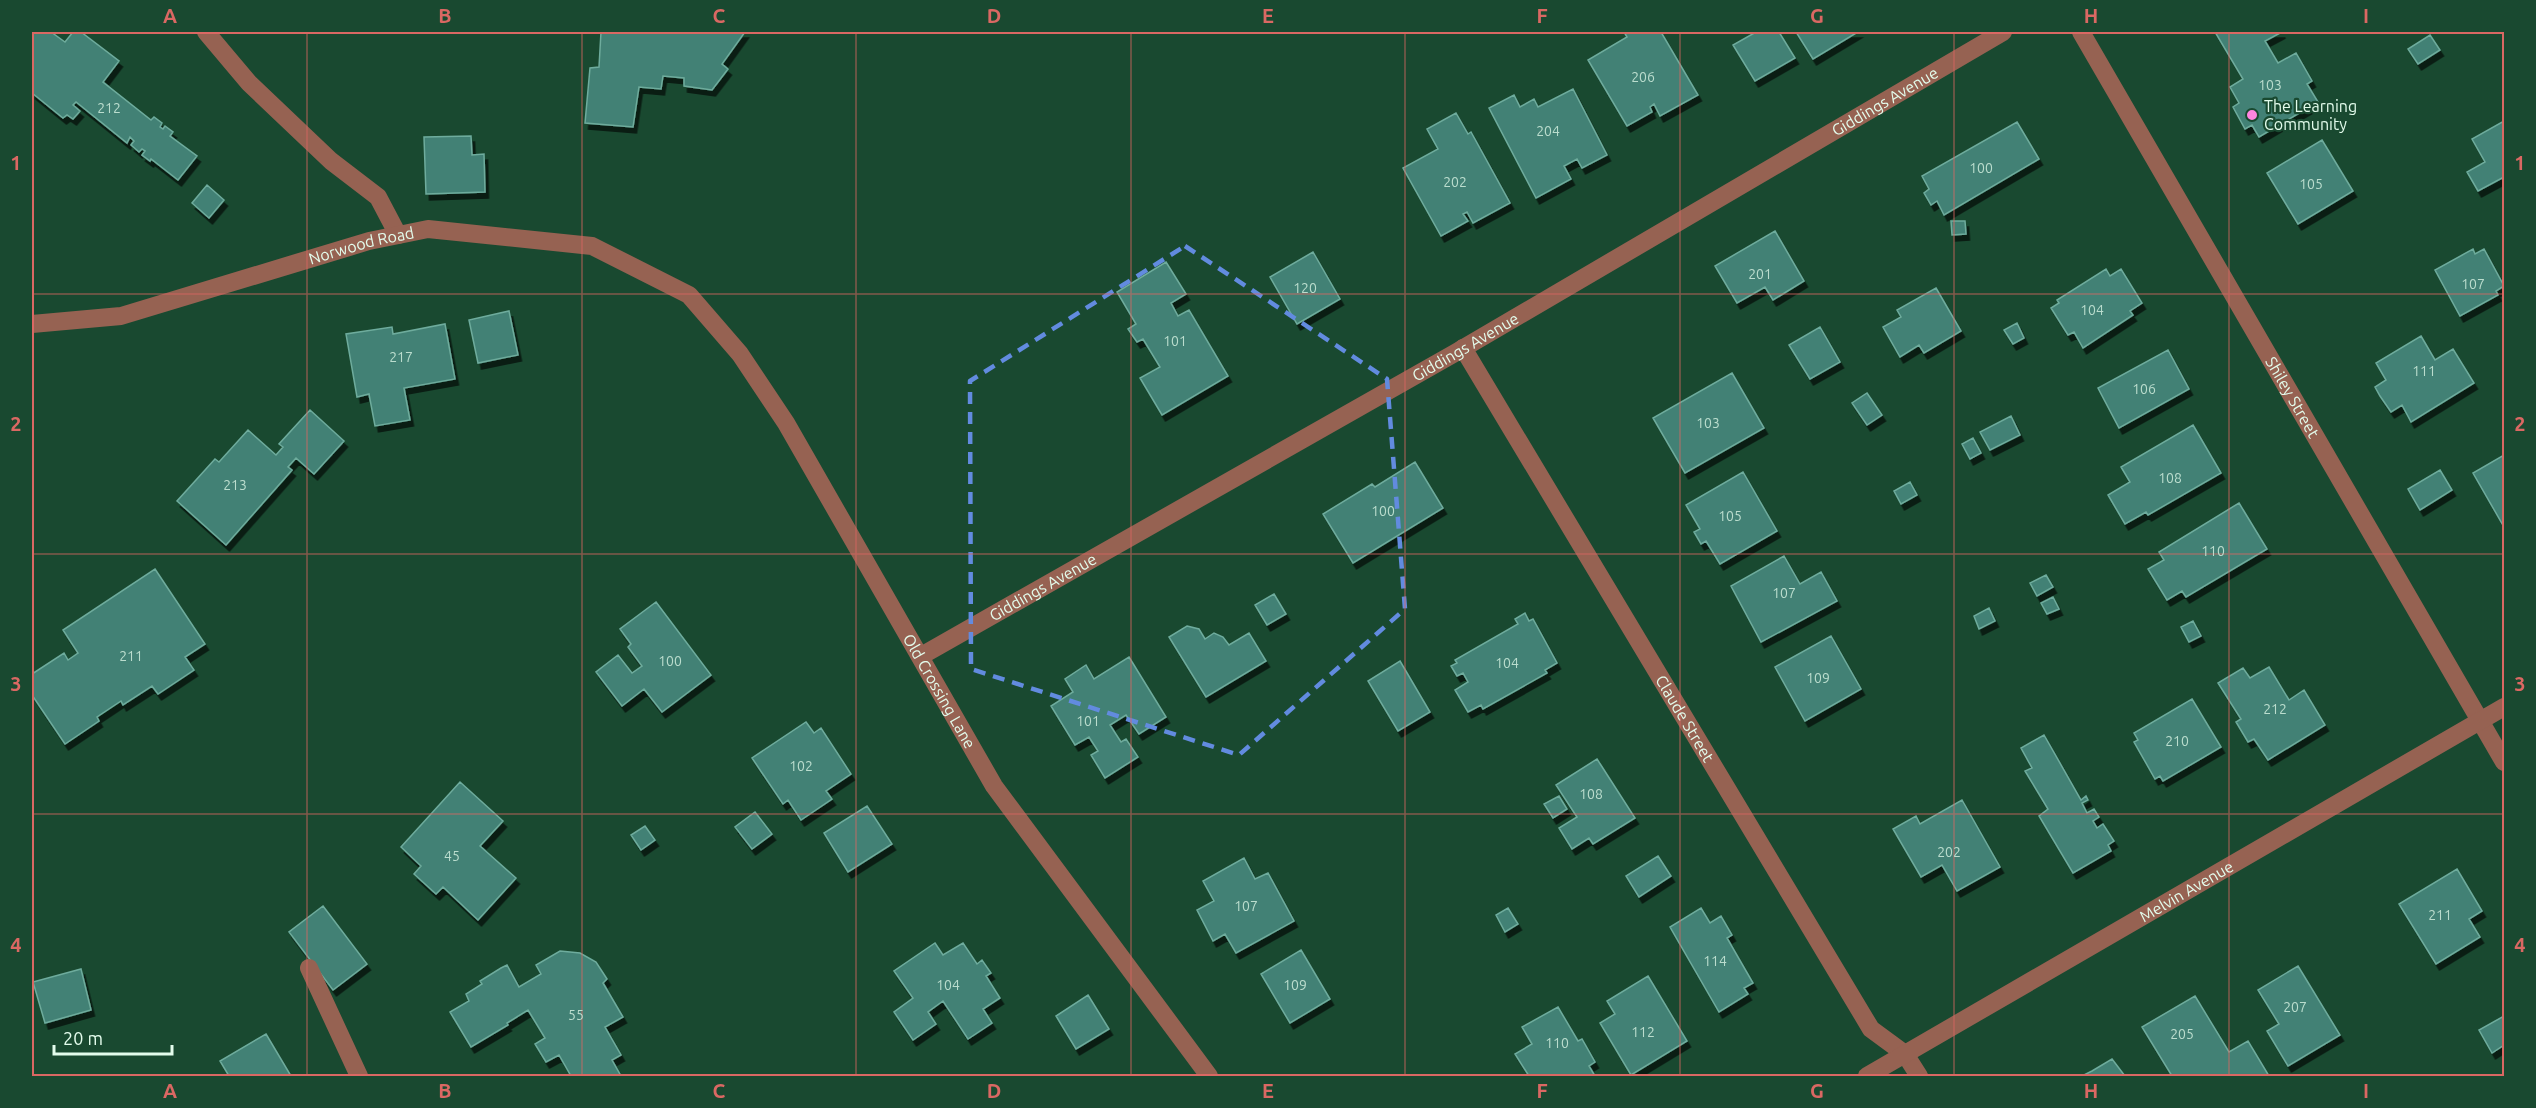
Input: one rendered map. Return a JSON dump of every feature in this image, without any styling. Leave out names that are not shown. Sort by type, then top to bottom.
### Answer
[{"type":"street","points":[[206,32],[257,91],[331,161],[378,197],[398,235]]},
{"type":"street","name":"Giddings Avenue","points":[[921,656],[1463,348],[2003,32]]},
{"type":"street","name":"Shiley Street","points":[[2081,32],[2505,762]]},
{"type":"street","name":"Norwood Road","points":[[32,324],[121,316],[369,241],[428,229],[592,246],[689,295]]},
{"type":"street","name":"Old Crossing Lane","points":[[689,295],[740,354],[786,423],[994,786],[1209,1077]]},
{"type":"street","name":"Claude Street","points":[[1463,348],[1871,1029],[1905,1054],[1919,1077]]},
{"type":"street","name":"Melvin Avenue","points":[[1867,1077],[2505,707]]},
{"type":"street","points":[[309,968],[359,1077]]},
{"type":"highlighted area","points":[[1185,246],[1387,379],[1405,609],[1239,755],[971,669],[970,381]]},
{"type":"building","points":[[32,32],[51,32],[65,42],[73,32],[81,32],[119,61],[103,82],[151,120],[154,117],[162,123],[160,127],[163,129],[165,126],[173,132],[170,136],[197,156],[178,180],[151,159],[150,161],[142,155],[145,151],[142,149],[139,152],[131,145],[134,141],[130,137],[127,143],[76,102],[73,105],[80,111],[73,119],[67,115],[63,118],[32,93]]},
{"type":"building","points":[[601,32],[745,32],[722,64],[728,69],[712,90],[684,86],[684,78],[663,76],[661,89],[639,87],[633,127],[585,123],[590,68],[599,67]]},
{"type":"building","points":[[1624,32],[1661,32],[1698,95],[1660,116],[1654,104],[1650,107],[1652,112],[1627,126],[1588,60],[1627,37]]},
{"type":"building","points":[[1756,32],[1779,32],[1795,58],[1755,81],[1733,45]]},
{"type":"building","points":[[1796,32],[1858,32],[1813,59]]},
{"type":"building","points":[[2215,32],[2282,32],[2265,41],[2278,63],[2296,53],[2312,81],[2307,84],[2318,102],[2259,137],[2252,125],[2245,129],[2233,107],[2239,103],[2230,87],[2243,79]]},
{"type":"building","points":[[2430,35],[2440,50],[2418,64],[2408,49]]},
{"type":"building","points":[[1573,89],[1607,155],[1582,168],[1577,159],[1564,166],[1571,179],[1536,198],[1489,108],[1514,95],[1520,107],[1534,99],[1538,107]]},
{"type":"building","points":[[1456,113],[1468,134],[1471,132],[1510,203],[1473,223],[1467,212],[1463,214],[1468,221],[1441,236],[1403,168],[1438,149],[1427,129]]},
{"type":"building","points":[[2504,121],[2504,177],[2478,191],[2467,172],[2485,162],[2472,139]]},
{"type":"building","points":[[2017,122],[2039,159],[1944,215],[1937,201],[1931,205],[1924,193],[1929,189],[1922,176]]},
{"type":"building","points":[[471,136],[472,155],[484,154],[485,192],[426,194],[424,137]]},
{"type":"building","points":[[2322,140],[2353,191],[2298,224],[2267,173]]},
{"type":"building","points":[[207,185],[224,200],[209,218],[192,203]]},
{"type":"building","points":[[1951,221],[1965,221],[1966,234],[1952,235]]},
{"type":"building","points":[[1775,231],[1804,281],[1773,300],[1765,287],[1737,303],[1715,266]]},
{"type":"building","points":[[2473,249],[2475,254],[2484,249],[2504,286],[2496,291],[2498,295],[2460,316],[2435,270]]},
{"type":"building","points":[[1313,252],[1340,299],[1297,324],[1270,277]]},
{"type":"building","points":[[1166,262],[1186,294],[1171,303],[1178,316],[1189,310],[1228,376],[1162,415],[1140,378],[1160,367],[1143,339],[1137,342],[1128,329],[1136,324],[1117,292]]},
{"type":"building","points":[[2106,269],[2110,276],[2121,269],[2142,303],[2130,311],[2133,315],[2083,348],[2074,332],[2068,335],[2051,308],[2059,303],[2057,300]]},
{"type":"building","points":[[1936,288],[1961,331],[1924,353],[1919,345],[1900,357],[1883,327],[1901,317],[1897,310]]},
{"type":"building","points":[[509,311],[518,355],[478,363],[469,320]]},
{"type":"building","points":[[2017,323],[2024,338],[2013,344],[2004,330]]},
{"type":"building","points":[[445,324],[455,379],[404,388],[410,420],[375,426],[369,394],[357,397],[346,334],[392,327],[393,334]]},
{"type":"building","points":[[1820,327],[1840,362],[1810,379],[1789,345]]},
{"type":"building","points":[[2421,336],[2435,360],[2453,349],[2474,383],[2411,422],[2402,405],[2391,412],[2380,396],[2375,387],[2386,380],[2376,363]]},
{"type":"building","points":[[2168,350],[2189,389],[2119,428],[2098,388]]},
{"type":"building","points":[[1732,373],[1764,428],[1685,473],[1653,418]]},
{"type":"building","points":[[1867,393],[1882,415],[1867,425],[1852,403]]},
{"type":"building","points":[[310,410],[344,441],[314,474],[296,458],[288,467],[292,470],[226,545],[177,501],[215,459],[219,462],[248,430],[276,455],[283,447],[279,444]]},
{"type":"building","points":[[2011,416],[2020,435],[1990,450],[1980,432]]},
{"type":"building","points":[[2193,425],[2221,473],[2148,515],[2146,512],[2125,524],[2108,495],[2130,482],[2121,467]]},
{"type":"building","points":[[1973,438],[1981,453],[1970,459],[1962,444]]},
{"type":"building","points":[[2504,455],[2504,527],[2473,473]]},
{"type":"building","points":[[1415,462],[1443,508],[1353,563],[1323,514],[1372,484],[1375,487]]},
{"type":"building","points":[[2440,470],[2452,490],[2420,510],[2408,489]]},
{"type":"building","points":[[1743,472],[1777,531],[1720,564],[1706,541],[1701,544],[1694,532],[1700,529],[1686,505]]},
{"type":"building","points":[[1910,482],[1917,495],[1901,504],[1894,491]]},
{"type":"building","points":[[2239,503],[2267,549],[2186,597],[2182,591],[2167,600],[2148,569],[2164,560],[2159,552]]},
{"type":"building","points":[[1784,556],[1800,584],[1821,572],[1837,601],[1761,642],[1731,586]]},
{"type":"building","points":[[155,569],[205,644],[185,657],[194,670],[158,694],[152,686],[123,705],[121,701],[97,717],[99,721],[65,744],[32,695],[32,674],[64,653],[68,660],[78,653],[63,630]]},
{"type":"building","points":[[2046,575],[2053,587],[2037,596],[2030,583]]},
{"type":"building","points":[[1274,594],[1286,614],[1267,625],[1255,605]]},
{"type":"building","points":[[2053,597],[2059,609],[2047,614],[2041,603]]},
{"type":"building","points":[[656,602],[711,675],[662,712],[644,689],[622,706],[596,672],[618,655],[632,673],[642,666],[628,647],[631,644],[620,629]]},
{"type":"building","points":[[1989,608],[1995,621],[1979,629],[1974,616]]},
{"type":"building","points":[[1525,613],[1529,621],[1533,619],[1557,663],[1545,670],[1547,673],[1483,709],[1481,705],[1468,712],[1455,690],[1468,682],[1463,673],[1457,676],[1451,666],[1457,663],[1455,660],[1518,624],[1515,619]]},
{"type":"building","points":[[2193,621],[2201,636],[2189,642],[2181,627]]},
{"type":"building","points":[[1187,626],[1199,629],[1205,639],[1214,633],[1223,637],[1229,645],[1249,633],[1266,661],[1206,697],[1169,637]]},
{"type":"building","points":[[1831,636],[1861,689],[1805,721],[1775,667]]},
{"type":"building","points":[[1129,657],[1166,717],[1139,734],[1126,715],[1110,725],[1121,742],[1126,739],[1138,757],[1105,778],[1091,755],[1098,751],[1089,737],[1075,745],[1051,706],[1073,692],[1065,679],[1086,665],[1094,679]]},
{"type":"building","points":[[1400,661],[1430,712],[1398,731],[1368,681]]},
{"type":"building","points":[[2269,667],[2289,700],[2304,690],[2325,725],[2268,760],[2254,739],[2248,742],[2236,722],[2241,719],[2218,683],[2243,668],[2250,678]]},
{"type":"building","points":[[2192,699],[2221,747],[2163,781],[2160,776],[2155,779],[2134,742],[2138,740],[2134,733]]},
{"type":"building","points":[[806,722],[814,733],[821,728],[851,774],[826,791],[832,799],[801,820],[788,800],[783,804],[752,758]]},
{"type":"building","points":[[2044,735],[2081,800],[2086,796],[2088,800],[2082,803],[2087,813],[2094,809],[2099,817],[2093,821],[2097,828],[2103,824],[2114,841],[2108,845],[2111,851],[2073,873],[2039,816],[2048,809],[2025,771],[2032,768],[2021,748]]},
{"type":"building","points":[[1597,759],[1635,818],[1593,844],[1589,838],[1572,849],[1559,828],[1577,817],[1556,785]]},
{"type":"building","points":[[460,782],[503,821],[480,846],[516,878],[478,920],[443,887],[436,894],[414,874],[421,866],[401,847]]},
{"type":"building","points":[[1559,796],[1567,809],[1553,818],[1544,804]]},
{"type":"building","points":[[1962,800],[2000,867],[1957,891],[1942,865],[1921,877],[1893,829],[1916,816],[1920,824]]},
{"type":"building","points":[[867,806],[892,844],[848,872],[824,833]]},
{"type":"building","points":[[755,812],[772,834],[752,849],[735,827]]},
{"type":"building","points":[[645,826],[655,840],[641,850],[631,835]]},
{"type":"building","points":[[1658,856],[1671,876],[1639,897],[1626,876]]},
{"type":"building","points":[[1244,858],[1255,879],[1268,873],[1294,921],[1236,953],[1225,934],[1213,941],[1197,910],[1214,901],[1203,881]]},
{"type":"building","points":[[2457,869],[2482,911],[2469,919],[2480,937],[2436,964],[2399,904]]},
{"type":"building","points":[[323,906],[367,964],[333,990],[289,932]]},
{"type":"building","points":[[1508,908],[1518,924],[1505,932],[1496,915]]},
{"type":"building","points":[[1701,908],[1710,923],[1721,916],[1732,935],[1727,938],[1753,983],[1744,988],[1748,994],[1719,1012],[1670,927]]},
{"type":"building","points":[[935,943],[943,955],[963,943],[977,964],[982,960],[991,973],[986,976],[1000,998],[983,1009],[992,1023],[968,1039],[943,1001],[928,1012],[936,1024],[913,1040],[894,1012],[913,998],[894,971]]},
{"type":"building","points":[[1301,950],[1330,999],[1290,1023],[1261,974]]},
{"type":"building","points":[[560,951],[580,953],[596,962],[607,979],[603,983],[623,1017],[605,1027],[621,1055],[612,1060],[621,1076],[571,1076],[559,1055],[546,1062],[535,1044],[545,1038],[528,1010],[471,1047],[450,1012],[469,1001],[466,994],[482,984],[480,981],[501,968],[507,965],[519,987],[541,974],[536,965]]},
{"type":"building","points":[[2298,966],[2340,1035],[2288,1066],[2267,1031],[2279,1024],[2258,990]]},
{"type":"building","points":[[81,969],[91,1010],[45,1023],[33,982]]},
{"type":"building","points":[[1648,976],[1687,1041],[1631,1075],[1600,1023],[1615,1014],[1607,1001]]},
{"type":"building","points":[[1088,995],[1109,1029],[1076,1049],[1056,1016]]},
{"type":"building","points":[[2195,996],[2229,1052],[2248,1041],[2269,1076],[2172,1076],[2142,1027]]},
{"type":"building","points":[[1558,1007],[1578,1041],[1582,1039],[1595,1062],[1589,1066],[1595,1076],[1529,1076],[1515,1054],[1532,1044],[1522,1027]]},
{"type":"building","points":[[2504,1016],[2504,1045],[2492,1053],[2479,1030]]},
{"type":"building","points":[[266,1034],[291,1076],[229,1076],[220,1061]]},
{"type":"building","points":[[2112,1059],[2125,1076],[2082,1076],[2092,1071]]},
{"type":"place","name":"The Learning Community","points":[[2252,115]]}]
